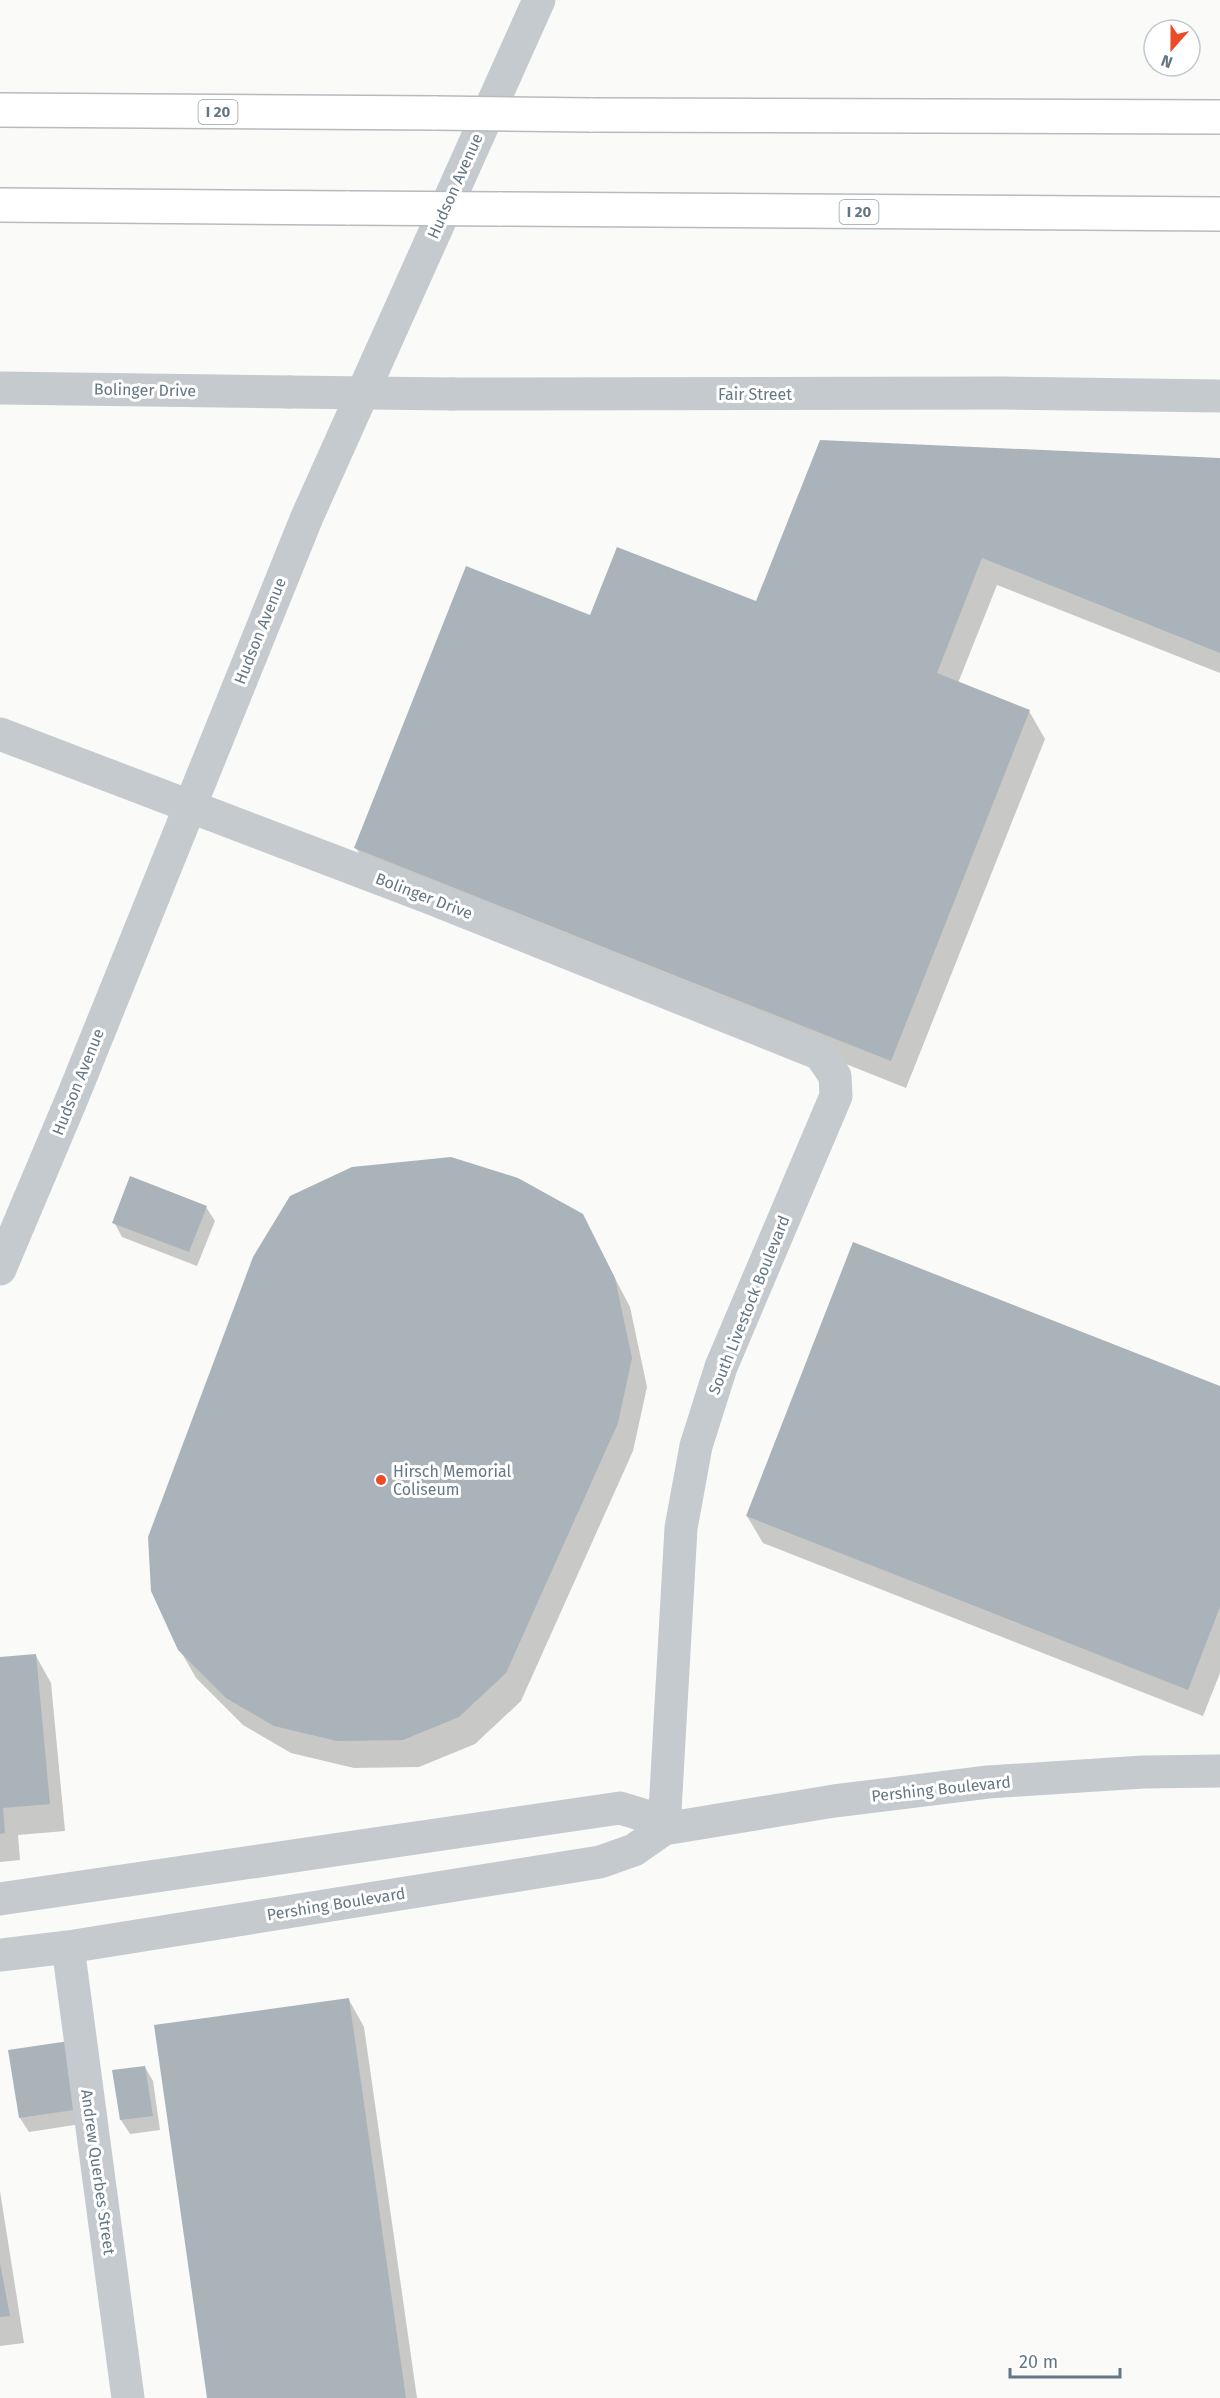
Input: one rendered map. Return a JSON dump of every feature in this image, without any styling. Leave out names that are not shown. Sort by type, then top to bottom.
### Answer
[{"type":"highway","name":"I 20","points":[[0,110],[1220,117]]},
{"type":"highway","name":"I 20","points":[[0,205],[1220,214]]},
{"type":"street","name":"Hudson Avenue","points":[[0,1269],[73,1096],[307,517],[539,0]]},
{"type":"street","name":"Bolinger Drive","points":[[0,388],[289,392]]},
{"type":"street","name":"Fair Street","points":[[289,392],[1004,393],[1220,396]]},
{"type":"street","name":"Bolinger Drive","points":[[0,734],[428,897],[820,1054],[835,1076]]},
{"type":"street","name":"South Livestock Boulevard","points":[[664,1828],[681,1528],[696,1446],[721,1367],[837,1096],[835,1076]]},
{"type":"street","name":"Pershing Boulevard","points":[[0,1955],[68,1947],[600,1862],[634,1850],[664,1828],[834,1800],[988,1782],[1143,1772],[1220,1771]]},
{"type":"street","points":[[0,1899],[620,1808],[643,1815],[664,1828]]},
{"type":"street","name":"Andrew Querbes Street","points":[[68,1947],[128,2398]]},
{"type":"building","points":[[820,440],[1220,458],[1220,653],[982,558],[937,673],[1030,710],[891,1061],[354,848],[466,566],[590,615],[617,547],[756,601]]},
{"type":"building","name":"Hirsch Memorial Coliseum","points":[[451,1157],[518,1178],[583,1214],[615,1278],[632,1358],[618,1423],[506,1673],[459,1717],[403,1740],[337,1741],[274,1726],[226,1698],[178,1650],[151,1591],[148,1537],[253,1257],[290,1196],[352,1167]]},
{"type":"building","points":[[130,1176],[207,1206],[189,1252],[112,1223]]},
{"type":"building","points":[[853,1242],[1220,1386],[1220,1607],[1188,1690],[746,1516]]},
{"type":"building","points":[[36,1654],[50,1804],[3,1808],[5,1833],[0,1834],[0,1657]]},
{"type":"building","points":[[349,1998],[406,2398],[207,2398],[154,2025]]},
{"type":"building","points":[[76,2040],[87,2108],[19,2118],[8,2050]]},
{"type":"building","points":[[145,2066],[153,2116],[120,2120],[112,2070]]},
{"type":"building","points":[[0,2263],[10,2316],[0,2317]]},
{"type":"place","name":"Hirsch Memorial Coliseum","points":[[381,1480]]}]
